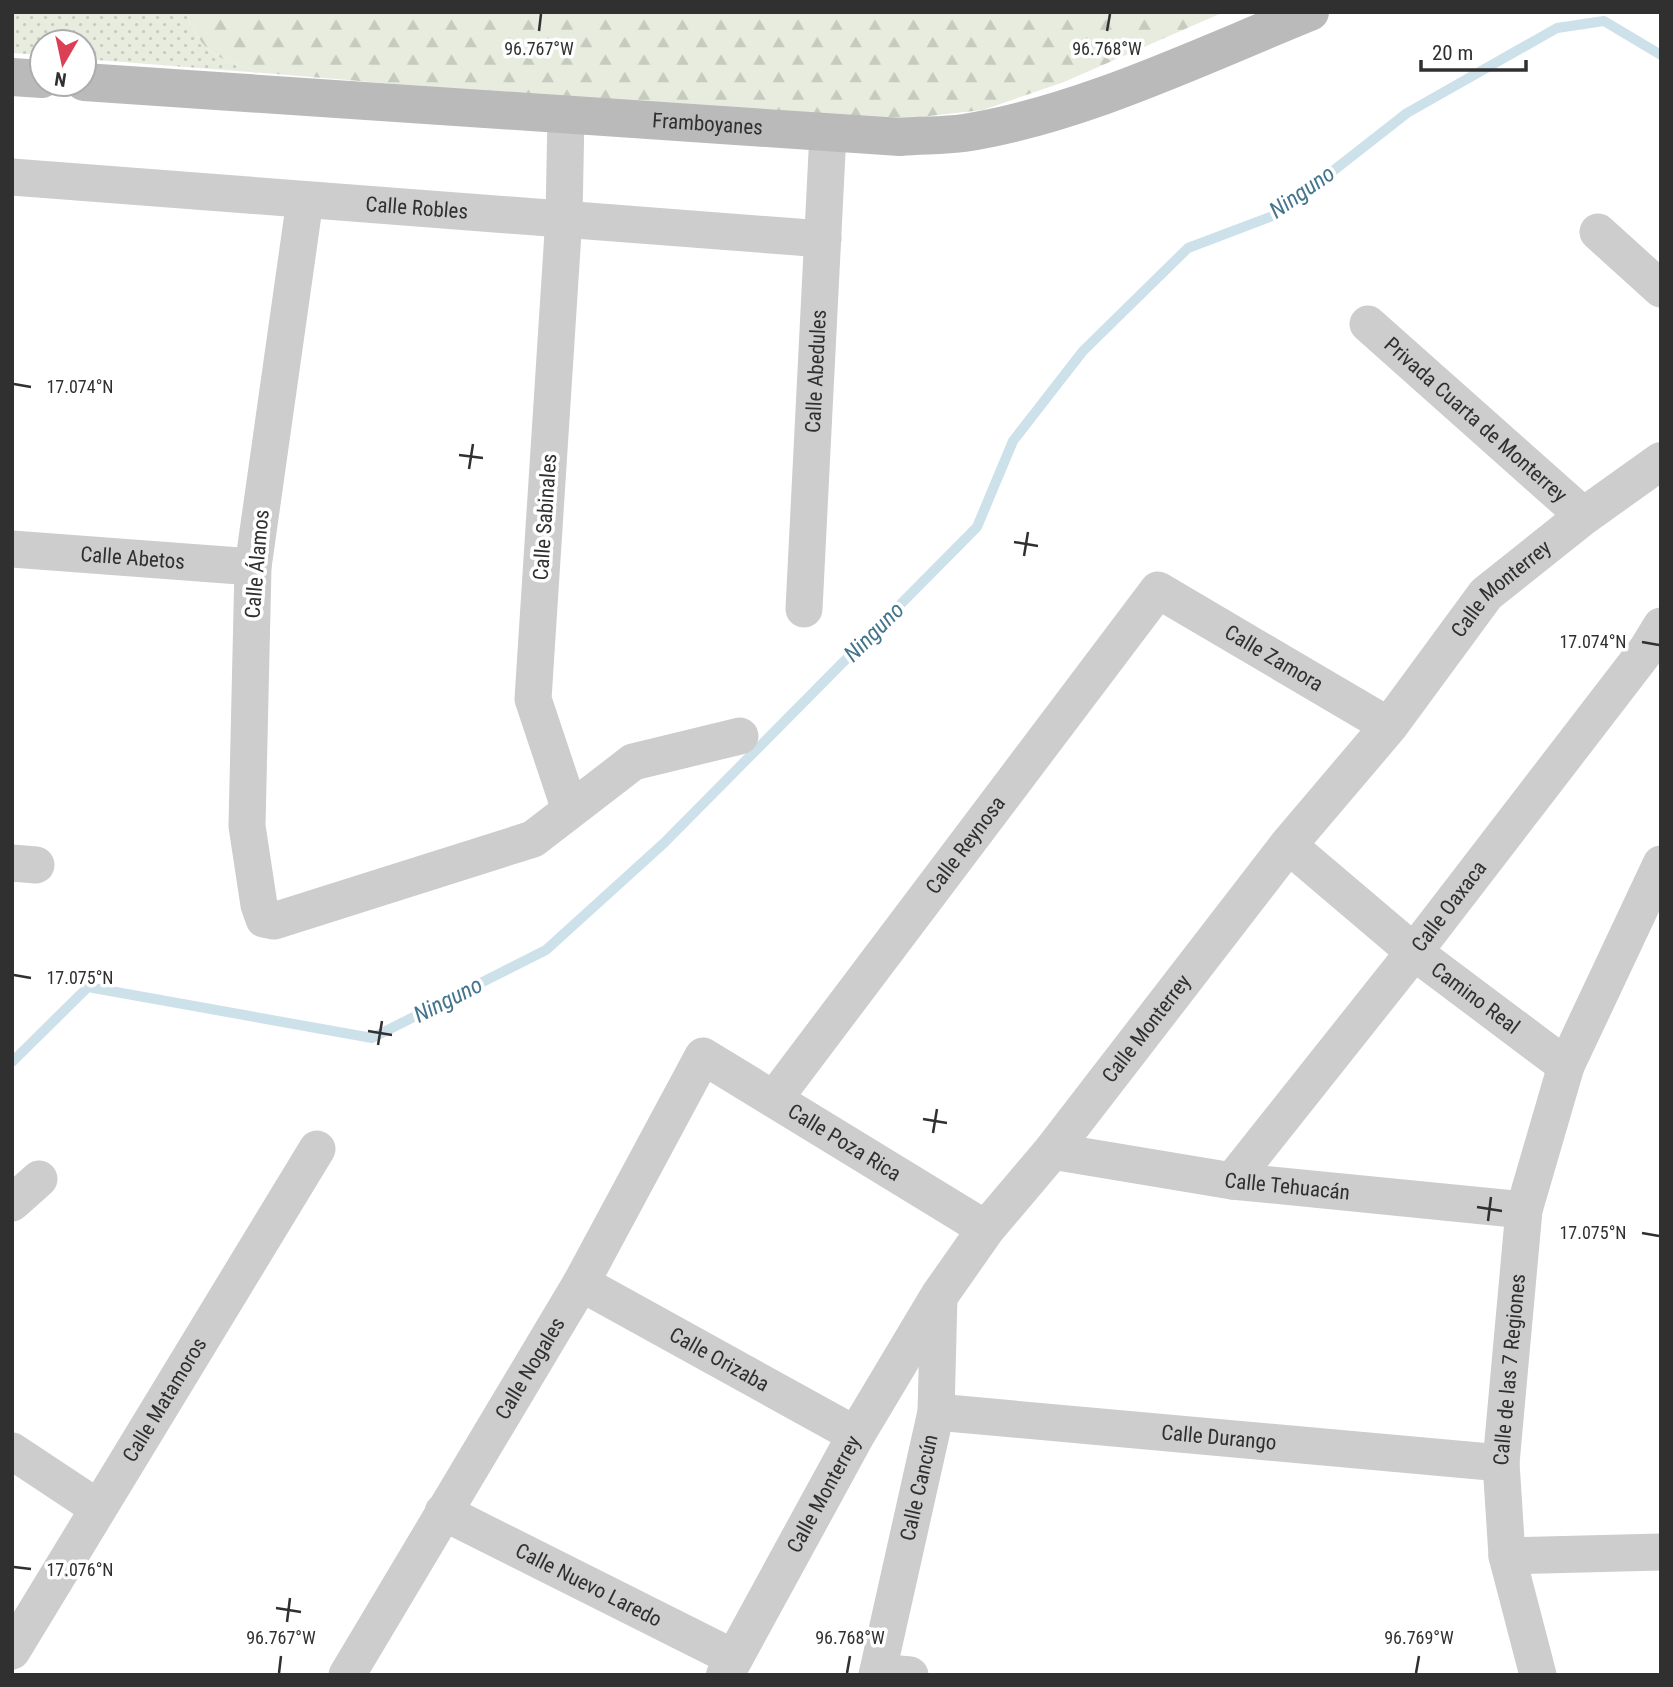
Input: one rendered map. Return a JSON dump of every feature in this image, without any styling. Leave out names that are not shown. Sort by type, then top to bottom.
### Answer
[{"type":"main road","name":"Framboyanes","points":[[98,83],[828,133],[900,136],[963,133],[1010,123],[1105,95],[1310,12]]},
{"type":"street","name":"Calle Sabinales","points":[[566,115],[564,218],[533,699],[570,810]]},
{"type":"street","name":"Calle Abedules","points":[[804,609],[828,133]]},
{"type":"street","name":"Calle Robles","points":[[12,177],[822,239]]},
{"type":"street","name":"Calle Álamos","points":[[305,200],[253,567],[247,826],[259,905],[264,919],[274,921],[533,839],[570,810]]},
{"type":"street","points":[[1598,232],[1661,289]]},
{"type":"street","name":"Privada Cuarta de Monterrey","points":[[1368,324],[1584,516]]},
{"type":"street","name":"Calle Monterrey","points":[[730,1666],[856,1435],[939,1296],[986,1229],[1052,1151],[1288,845],[1389,726],[1486,594],[1584,516],[1657,473]]},
{"type":"street","name":"Calle Abetos","points":[[12,549],[253,567]]},
{"type":"street","name":"Calle Zamora","points":[[1158,590],[1389,726]]},
{"type":"street","name":"Calle Reynosa","points":[[774,1099],[1158,590]]},
{"type":"street","name":"Calle Oaxaca","points":[[1232,1181],[1414,952],[1661,626]]},
{"type":"street","points":[[570,810],[633,762],[740,736]]},
{"type":"street","name":"Camino Real","points":[[1288,845],[1414,952],[1566,1066]]},
{"type":"street","name":"Calle de las 7 Regiones","points":[[1538,1675],[1507,1556],[1501,1463],[1524,1210],[1566,1066],[1661,864]]},
{"type":"street","name":"Calle Poza Rica","points":[[703,1056],[986,1229]]},
{"type":"street","name":"Calle Nogales","points":[[347,1675],[582,1283],[703,1056]]},
{"type":"street","name":"Calle Matamoros","points":[[12,1651],[317,1149]]},
{"type":"street","name":"Calle Tehuacán","points":[[1052,1151],[1232,1181],[1524,1210]]},
{"type":"street","points":[[12,1203],[39,1179]]},
{"type":"street","name":"Calle Orizaba","points":[[582,1283],[856,1435]]},
{"type":"street","name":"Calle Cancún","points":[[888,1674],[936,1412],[939,1296]]},
{"type":"street","name":"Calle Durango","points":[[936,1412],[1501,1463]]},
{"type":"street","points":[[12,1451],[98,1508]]},
{"type":"street","name":"Calle Nuevo Laredo","points":[[443,1512],[730,1666]]},
{"type":"street","points":[[1507,1556],[1661,1552]]},
{"type":"green space","points":[[12,12],[186,12],[199,39],[215,55],[263,73],[98,60],[98,28],[28,28],[28,54],[12,53]]},
{"type":"green space","points":[[186,12],[1224,12],[1064,82],[983,110],[893,120],[783,116],[263,73],[215,55],[199,39]]},
{"type":"waterway","name":"Ninguno","points":[[12,1062],[88,987],[372,1038],[546,950],[664,843],[977,527],[1013,441],[1083,351],[1188,248],[1278,214],[1407,113],[1557,28],[1604,21],[1661,55]]}]
